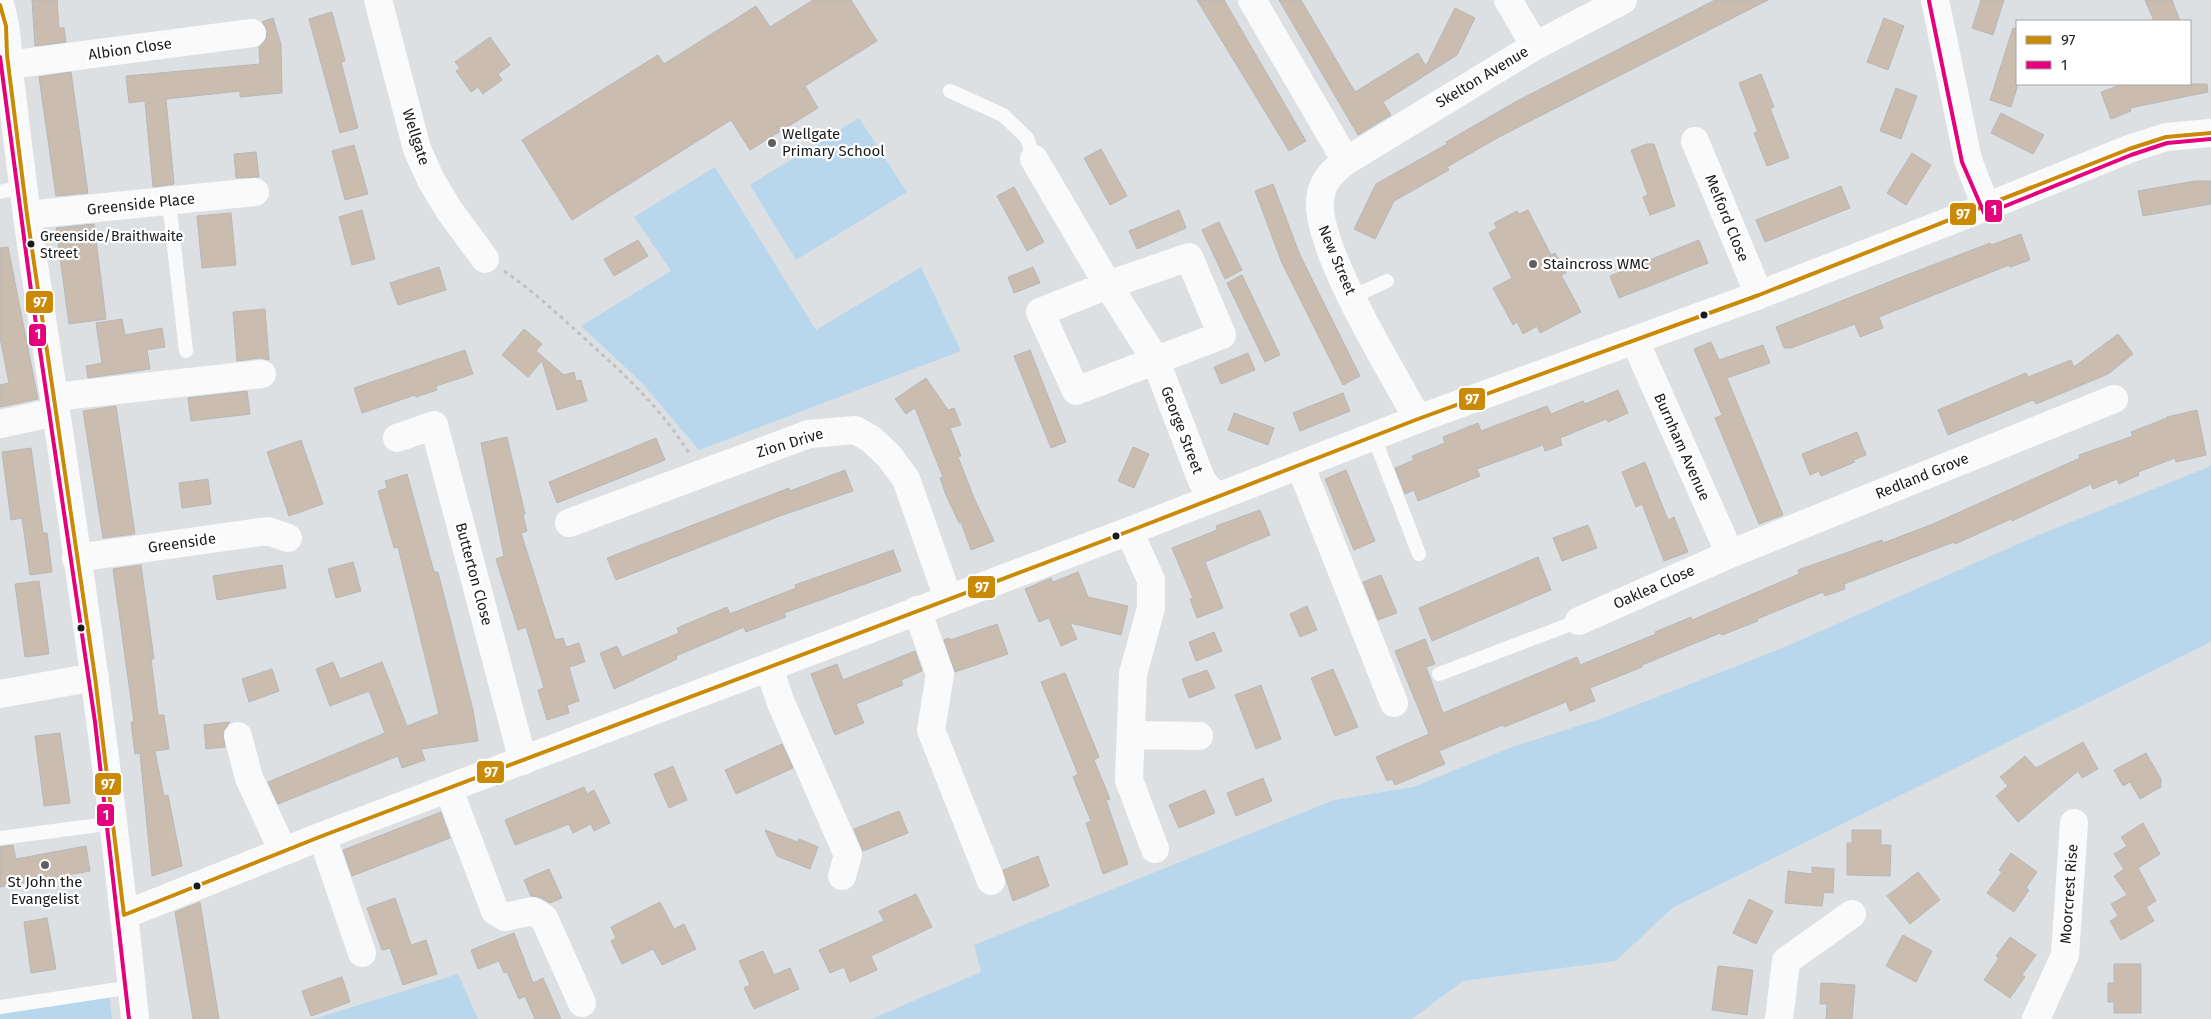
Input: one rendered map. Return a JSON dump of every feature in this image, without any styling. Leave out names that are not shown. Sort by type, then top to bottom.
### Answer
[{"type":"street","name":"Wellgate","points":[[378,0],[417,149],[431,180],[449,210],[485,260]]},
{"type":"street","points":[[1252,0],[1346,161]]},
{"type":"street","points":[[1508,0],[1534,46]]},
{"type":"street","name":"Skelton Avenue","points":[[1346,161],[1534,46],[1623,0]]},
{"type":"street","points":[[1934,0],[1968,160],[1986,207]]},
{"type":"street","points":[[0,5],[6,26],[5,56],[12,189],[27,216],[95,678],[114,823],[135,1019]]},
{"type":"street","name":"Albion Close","points":[[5,56],[252,32]]},
{"type":"street","points":[[124,914],[322,836],[449,790],[948,598],[1300,466],[1418,419],[1758,295],[1986,207],[2129,149],[2166,137],[2211,133]]},
{"type":"street","name":"Melford Close","points":[[1695,141],[1758,295]]},
{"type":"street","name":"George Street","points":[[1034,159],[1108,285],[1155,359],[1202,481],[1216,497]]},
{"type":"street","name":"New Street","points":[[1346,161],[1330,173],[1320,194],[1320,220],[1327,242],[1352,297],[1418,419]]},
{"type":"street","name":"Greenside Place","points":[[27,216],[255,192]]},
{"type":"street","points":[[1189,257],[1222,335],[1155,359],[1076,391],[1040,312],[1108,285],[1189,257]]},
{"type":"street","name":"Burnham Avenue","points":[[1635,341],[1730,554]]},
{"type":"street","points":[[0,424],[55,405],[262,374]]},
{"type":"street","name":"Redland Grove","points":[[1730,554],[2114,399]]},
{"type":"street","name":"Butterton Close","points":[[397,438],[434,426],[523,761]]},
{"type":"street","name":"Zion Drive","points":[[569,524],[809,434],[855,430],[871,439],[889,456],[906,480],[948,598]]},
{"type":"street","points":[[1300,466],[1394,703]]},
{"type":"street","points":[[1132,530],[1134,542],[1151,580],[1151,608],[1133,674],[1129,780],[1155,849]]},
{"type":"street","name":"Greenside","points":[[76,558],[268,531],[288,538]]},
{"type":"street","name":"Oaklea Close","points":[[1579,621],[1730,554]]},
{"type":"street","points":[[917,610],[940,674],[930,730],[991,881]]},
{"type":"street","points":[[769,668],[781,703],[848,855],[842,876]]},
{"type":"street","points":[[0,694],[95,678]]},
{"type":"street","points":[[1132,735],[1199,736]]},
{"type":"street","points":[[238,736],[249,778],[283,851]]},
{"type":"street","points":[[449,790],[495,911],[505,917],[533,911],[544,918],[582,1003]]},
{"type":"street","name":"Moorcrest Rise","points":[[2036,1019],[2065,955],[2074,823]]},
{"type":"street","points":[[322,836],[362,953]]},
{"type":"street","points":[[1779,1019],[1786,961],[1852,914]]},
{"type":"lane","points":[[950,91],[1003,115],[1027,138],[1034,159]]},
{"type":"lane","points":[[169,202],[186,350]]},
{"type":"lane","points":[[1352,297],[1387,281]]},
{"type":"lane","points":[[1374,437],[1419,554]]},
{"type":"lane","points":[[1439,674],[1579,621]]},
{"type":"lane","points":[[0,838],[114,823]]},
{"type":"lane","points":[[0,1007],[132,987]]},
{"type":"path","points":[[485,260],[533,291],[638,386],[672,426],[702,473]]},
{"type":"shaded area","points":[[859,118],[907,192],[796,260],[750,185]]},
{"type":"shaded area","points":[[715,167],[816,330],[921,267],[961,351],[699,450],[642,383],[581,326],[671,271],[634,217]]},
{"type":"shaded area","points":[[2211,466],[2211,642],[1672,908],[1616,961],[1463,981],[1412,1019],[871,1019],[981,972],[974,945],[1334,800],[1413,787],[1512,747],[1603,718],[1780,649],[2036,536]]},
{"type":"shaded area","points":[[458,974],[478,1019],[314,1019]]},
{"type":"shaded area","points":[[109,989],[112,1019],[0,1019],[0,1012]]},
{"type":"building","points":[[32,0],[57,0],[59,28],[64,28],[66,42],[35,46]]},
{"type":"building","points":[[813,0],[851,0],[877,41],[805,86],[818,108],[750,150],[731,120],[572,220],[522,140],[658,55],[664,64],[756,6],[770,27]]},
{"type":"building","points":[[1197,0],[1224,0],[1306,141],[1289,151]]},
{"type":"building","points":[[1279,0],[1301,0],[1355,92],[1418,53],[1426,66],[1455,8],[1475,18],[1457,55],[1383,102],[1391,115],[1358,135]]},
{"type":"building","points":[[1715,0],[1768,0],[1499,137],[1447,167],[1449,170],[1394,201],[1375,239],[1354,229],[1376,184],[1447,144],[1446,142],[1517,101]]},
{"type":"building","points":[[1981,0],[2004,0],[1993,35],[1972,28]]},
{"type":"building","points":[[2145,0],[2172,0],[2180,20],[2154,20]]},
{"type":"building","points":[[332,12],[345,61],[341,62],[358,128],[340,133],[309,19]]},
{"type":"building","points":[[273,18],[281,45],[282,93],[240,97],[240,91],[166,99],[174,184],[153,187],[145,101],[129,103],[126,76],[260,64],[259,47],[266,39],[267,31],[262,22]]},
{"type":"building","points":[[1884,18],[1904,26],[1888,70],[1867,62]]},
{"type":"building","points":[[2013,28],[2016,29],[2017,88],[2011,107],[1990,100]]},
{"type":"building","points":[[490,37],[510,65],[498,74],[502,80],[483,94],[478,87],[471,92],[456,71],[460,68],[455,62]]},
{"type":"building","points":[[71,72],[88,193],[56,196],[39,77]]},
{"type":"building","points":[[1761,74],[1774,107],[1770,108],[1789,158],[1767,166],[1754,133],[1758,132],[1739,83]]},
{"type":"building","points":[[2207,84],[2208,92],[2130,108],[2131,111],[2111,119],[2101,92],[2120,85]]},
{"type":"building","points":[[1896,88],[1917,96],[1901,139],[1880,131]]},
{"type":"building","points":[[2001,113],[2044,135],[2033,154],[1991,133]]},
{"type":"building","points":[[1647,144],[1654,144],[1675,206],[1650,215],[1643,197],[1648,195],[1631,150]]},
{"type":"building","points":[[354,145],[368,194],[345,200],[332,151]]},
{"type":"building","points":[[1101,149],[1127,196],[1110,205],[1084,158]]},
{"type":"building","points":[[256,152],[259,177],[236,178],[234,154]]},
{"type":"building","points":[[1912,153],[1931,165],[1906,205],[1887,193]]},
{"type":"building","points":[[2195,181],[2211,181],[2211,204],[2143,216],[2138,191]]},
{"type":"building","points":[[1273,184],[1300,255],[1360,376],[1343,385],[1282,263],[1255,191]]},
{"type":"building","points":[[1841,186],[1850,208],[1765,242],[1756,220]]},
{"type":"building","points":[[1014,187],[1044,242],[1027,251],[997,196]]},
{"type":"building","points":[[362,210],[375,259],[352,265],[339,217]]},
{"type":"building","points":[[1179,210],[1186,228],[1137,249],[1129,231]]},
{"type":"building","name":"Staincross WMC","points":[[1528,210],[1551,255],[1555,253],[1566,273],[1561,275],[1581,312],[1540,333],[1537,326],[1523,334],[1517,322],[1513,325],[1493,288],[1512,278],[1489,233],[1497,228],[1494,223],[1517,211],[1519,214]]},
{"type":"building","points":[[231,213],[236,265],[202,268],[197,216]]},
{"type":"building","points":[[1219,222],[1242,270],[1225,279],[1202,230]]},
{"type":"building","points":[[94,224],[106,319],[69,324],[56,228]]},
{"type":"building","points":[[2021,234],[2030,260],[2010,267],[2009,265],[1879,317],[1883,328],[1860,337],[1855,324],[1791,348],[1784,348],[1776,327],[1990,243],[1991,245]]},
{"type":"building","points":[[638,240],[648,256],[614,276],[604,259]]},
{"type":"building","points":[[1699,240],[1708,263],[1619,298],[1610,276]]},
{"type":"building","points":[[8,247],[38,399],[0,407],[0,385],[9,383],[0,338],[0,248]]},
{"type":"building","points":[[439,267],[446,290],[398,305],[390,283]]},
{"type":"building","points":[[1033,267],[1040,283],[1014,293],[1008,277]]},
{"type":"building","points":[[1242,275],[1280,355],[1265,362],[1227,283]]},
{"type":"building","points":[[265,309],[269,360],[260,358],[237,361],[233,312]]},
{"type":"building","points":[[122,319],[125,335],[162,328],[165,347],[147,350],[150,369],[88,378],[86,366],[102,363],[96,323]]},
{"type":"building","points":[[524,329],[542,344],[536,351],[564,375],[574,372],[576,381],[581,380],[587,401],[557,410],[542,361],[528,377],[502,355]]},
{"type":"building","points":[[2118,334],[2133,354],[2108,374],[2036,404],[2033,400],[1948,435],[1938,410],[2026,373],[2028,377],[2071,360],[2074,367]]},
{"type":"building","points":[[1711,342],[1719,360],[1763,345],[1770,363],[1727,378],[1783,515],[1759,524],[1715,418],[1722,415],[1694,349]]},
{"type":"building","points":[[465,350],[473,374],[436,386],[437,390],[416,397],[415,395],[362,413],[354,388]]},
{"type":"building","points":[[1030,350],[1066,442],[1051,448],[1014,356]]},
{"type":"building","points":[[1248,353],[1255,370],[1221,384],[1214,367]]},
{"type":"building","points":[[926,378],[948,410],[954,408],[961,425],[950,428],[961,456],[958,457],[994,541],[971,550],[961,522],[959,523],[946,495],[940,478],[943,477],[915,408],[906,414],[895,399]]},
{"type":"building","points":[[1618,390],[1628,413],[1608,422],[1606,419],[1560,438],[1562,445],[1545,451],[1543,445],[1477,469],[1480,476],[1418,501],[1414,490],[1405,494],[1395,468],[1414,460],[1412,456],[1445,443],[1443,437],[1478,423],[1481,431],[1547,406],[1551,414],[1583,401],[1585,404]]},
{"type":"building","points":[[247,391],[250,414],[191,421],[188,398]]},
{"type":"building","points":[[1343,393],[1350,411],[1300,431],[1293,413]]},
{"type":"building","points":[[116,406],[135,534],[103,538],[83,411]]},
{"type":"building","points":[[2197,410],[2206,455],[2176,462],[2175,458],[2138,472],[2139,475],[2119,484],[2117,479],[2093,489],[2091,484],[2012,521],[2011,519],[1955,544],[1954,542],[1844,584],[1845,589],[1825,596],[1823,592],[1757,619],[1758,621],[1722,635],[1720,633],[1590,688],[1595,701],[1570,711],[1566,702],[1439,751],[1445,764],[1395,785],[1392,779],[1387,781],[1376,757],[1429,734],[1395,651],[1425,639],[1435,664],[1426,667],[1443,713],[1577,657],[1580,665],[1656,634],[1655,632],[1691,617],[1692,620],[1799,574],[1798,570],[1882,540],[1883,543],[1933,524],[2080,458],[2079,455],[2133,436],[2131,432],[2167,417]]},
{"type":"building","points":[[1234,413],[1274,428],[1268,445],[1228,430]]},
{"type":"building","points":[[1857,432],[1866,455],[1853,460],[1855,462],[1821,476],[1819,471],[1810,475],[1802,454]]},
{"type":"building","points":[[507,437],[525,514],[523,515],[527,531],[521,533],[555,640],[563,638],[566,647],[579,643],[585,662],[569,667],[579,701],[567,705],[569,713],[547,720],[538,690],[544,688],[526,627],[518,630],[496,559],[504,556],[481,443]]},
{"type":"building","points":[[656,438],[665,460],[557,503],[549,482]]},
{"type":"building","points":[[301,440],[323,504],[289,516],[267,452]]},
{"type":"building","points":[[1133,447],[1149,454],[1134,488],[1118,481]]},
{"type":"building","points":[[31,448],[43,533],[47,533],[52,572],[30,575],[22,518],[11,520],[2,452]]},
{"type":"building","points":[[1645,462],[1668,520],[1674,517],[1688,552],[1664,561],[1642,504],[1636,507],[1622,472]]},
{"type":"building","points":[[845,470],[853,491],[777,517],[616,580],[607,558],[789,488],[790,491]]},
{"type":"building","points":[[1346,470],[1375,541],[1354,550],[1325,479]]},
{"type":"building","points":[[407,474],[434,572],[438,572],[473,710],[478,741],[421,749],[425,760],[402,768],[398,756],[278,804],[268,782],[385,733],[369,691],[330,706],[316,669],[333,662],[340,679],[382,662],[407,726],[439,714],[398,547],[394,548],[378,491],[387,488],[385,481]]},
{"type":"building","points":[[208,479],[211,504],[182,508],[179,483]]},
{"type":"building","points":[[1260,510],[1270,535],[1205,562],[1223,608],[1197,618],[1190,599],[1193,598],[1172,548],[1217,530],[1216,526]]},
{"type":"building","points":[[1588,525],[1597,548],[1562,561],[1553,538]]},
{"type":"building","points":[[893,550],[901,571],[784,613],[786,617],[746,632],[744,627],[676,656],[677,659],[614,689],[600,653],[617,646],[622,657],[679,633],[677,628],[727,607],[730,614],[796,588],[795,585]]},
{"type":"building","points":[[1538,557],[1551,590],[1432,641],[1419,608]]},
{"type":"building","points":[[353,562],[361,591],[336,598],[328,569]]},
{"type":"building","points":[[141,565],[154,659],[151,659],[158,715],[164,715],[169,749],[155,751],[164,796],[168,795],[182,866],[152,876],[140,753],[135,754],[131,722],[134,722],[113,569]]},
{"type":"building","points":[[282,565],[286,588],[217,600],[213,576]]},
{"type":"building","points":[[1078,572],[1088,597],[1128,606],[1121,635],[1070,623],[1077,639],[1061,646],[1049,618],[1039,622],[1025,589],[1051,578],[1053,582]]},
{"type":"building","points":[[1381,575],[1397,613],[1378,620],[1363,582]]},
{"type":"building","points":[[39,581],[49,654],[25,657],[15,584]]},
{"type":"building","points":[[1307,606],[1317,630],[1300,637],[1290,614]]},
{"type":"building","points":[[997,624],[1008,654],[955,672],[944,640],[949,638],[950,640]]},
{"type":"building","points":[[1214,632],[1222,651],[1196,661],[1189,642]]},
{"type":"building","points":[[915,651],[922,671],[901,680],[903,685],[856,704],[864,723],[835,735],[811,674],[837,664],[843,680]]},
{"type":"building","points":[[272,669],[279,691],[249,702],[242,679]]},
{"type":"building","points":[[1333,669],[1358,727],[1335,736],[1311,678]]},
{"type":"building","points":[[1207,670],[1215,688],[1189,698],[1182,679]]},
{"type":"building","points":[[1065,673],[1099,757],[1094,760],[1110,799],[1106,800],[1128,864],[1103,874],[1086,823],[1091,821],[1073,777],[1078,774],[1041,682]]},
{"type":"building","points":[[1261,685],[1281,739],[1256,749],[1235,695]]},
{"type":"building","points":[[230,722],[223,732],[225,747],[206,749],[204,725]]},
{"type":"building","points":[[60,733],[70,803],[44,806],[35,736]]},
{"type":"building","points":[[2083,742],[2098,769],[2082,778],[2078,771],[2018,822],[1996,796],[2008,786],[2000,777],[2025,756],[2036,768]]},
{"type":"building","points":[[782,744],[793,768],[736,794],[725,770]]},
{"type":"building","points":[[2146,753],[2161,779],[2161,787],[2140,799],[2130,782],[2123,786],[2114,770]]},
{"type":"building","points":[[673,766],[687,800],[669,808],[654,774]]},
{"type":"building","points":[[1263,778],[1272,801],[1236,816],[1227,793]]},
{"type":"building","points":[[584,787],[587,794],[594,790],[610,823],[594,831],[591,824],[573,833],[569,824],[515,845],[505,820]]},
{"type":"building","points":[[1205,790],[1215,813],[1179,828],[1169,805]]},
{"type":"building","points":[[899,811],[908,833],[863,851],[854,829]]},
{"type":"building","points":[[441,812],[450,838],[352,876],[343,850]]},
{"type":"building","points":[[2143,823],[2160,854],[2138,868],[2156,901],[2146,907],[2154,921],[2121,940],[2110,921],[2118,916],[2111,904],[2127,895],[2114,876],[2124,869],[2114,854],[2127,846],[2121,837]]},
{"type":"building","points":[[765,830],[798,842],[799,839],[818,847],[810,869],[777,856]]},
{"type":"building","points":[[1852,830],[1881,830],[1881,845],[1891,845],[1890,876],[1847,875],[1847,843],[1852,843]]},
{"type":"building","name":"St John the Evangelist","points":[[13,845],[16,859],[86,846],[90,871],[0,887],[0,847]]},
{"type":"building","points":[[2011,853],[2037,872],[2026,888],[2029,890],[2014,912],[1987,893],[2002,872],[1999,870]]},
{"type":"building","points":[[1038,856],[1049,886],[1013,901],[1003,870]]},
{"type":"building","points":[[1812,867],[1834,869],[1833,893],[1824,892],[1822,906],[1785,903],[1788,871],[1812,874]]},
{"type":"building","points":[[549,869],[562,898],[550,903],[541,898],[531,896],[524,880]]},
{"type":"building","points":[[1918,872],[1940,900],[1910,924],[1887,896]]},
{"type":"building","points":[[916,894],[932,927],[871,956],[877,970],[850,982],[844,967],[830,973],[819,950],[884,921],[879,911]]},
{"type":"building","points":[[395,898],[411,945],[426,940],[437,974],[403,985],[390,948],[382,950],[367,908]]},
{"type":"building","points":[[1749,899],[1773,911],[1756,944],[1733,933]]},
{"type":"building","points":[[200,902],[219,1019],[193,1019],[175,912]]},
{"type":"building","points":[[660,902],[674,929],[684,924],[696,949],[662,965],[653,949],[622,964],[611,941],[616,938],[611,927]]},
{"type":"building","points":[[47,918],[56,969],[31,973],[24,922]]},
{"type":"building","points":[[514,933],[533,983],[543,978],[561,1019],[535,1019],[525,996],[519,999],[507,972],[504,973],[499,961],[478,969],[471,950]]},
{"type":"building","points":[[1903,935],[1932,951],[1916,982],[1886,966]]},
{"type":"building","points":[[2010,937],[2036,955],[2022,975],[2025,977],[2010,998],[1984,980],[1999,958],[1996,956]]},
{"type":"building","points":[[763,951],[774,975],[790,968],[799,989],[754,1009],[744,988],[750,985],[739,961]]},
{"type":"building","points":[[2114,964],[2141,964],[2141,1013],[2114,1013],[2114,1002],[2108,1002],[2108,983],[2114,983]]},
{"type":"building","points":[[1718,966],[1753,970],[1747,1015],[1712,1010]]},
{"type":"building","points":[[342,977],[350,1002],[311,1016],[302,991]]},
{"type":"building","points":[[1821,983],[1855,985],[1852,1019],[1826,1019],[1827,1004],[1820,1004]]},
{"type":"transit line","name":"1","points":[[1929,1],[1962,162],[1984,213],[2131,155],[2167,143],[2211,139]]},
{"type":"transit line","name":"97","points":[[0,5],[6,26],[7,55],[27,215],[95,677],[124,915],[322,836],[1132,530],[1418,419],[1759,295],[2129,149],[2166,137],[2211,133]]},
{"type":"transit line","name":"1","points":[[0,57],[31,290],[95,722],[129,1019]]},
{"type":"place","name":"Wellgate Primary School","points":[[772,143]]},
{"type":"place","name":"Greenside/Braithwaite Street","points":[[31,244]]},
{"type":"place","name":"Staincross WMC","points":[[1533,264]]},
{"type":"place","name":"St John the Evangelist","points":[[45,865]]}]
